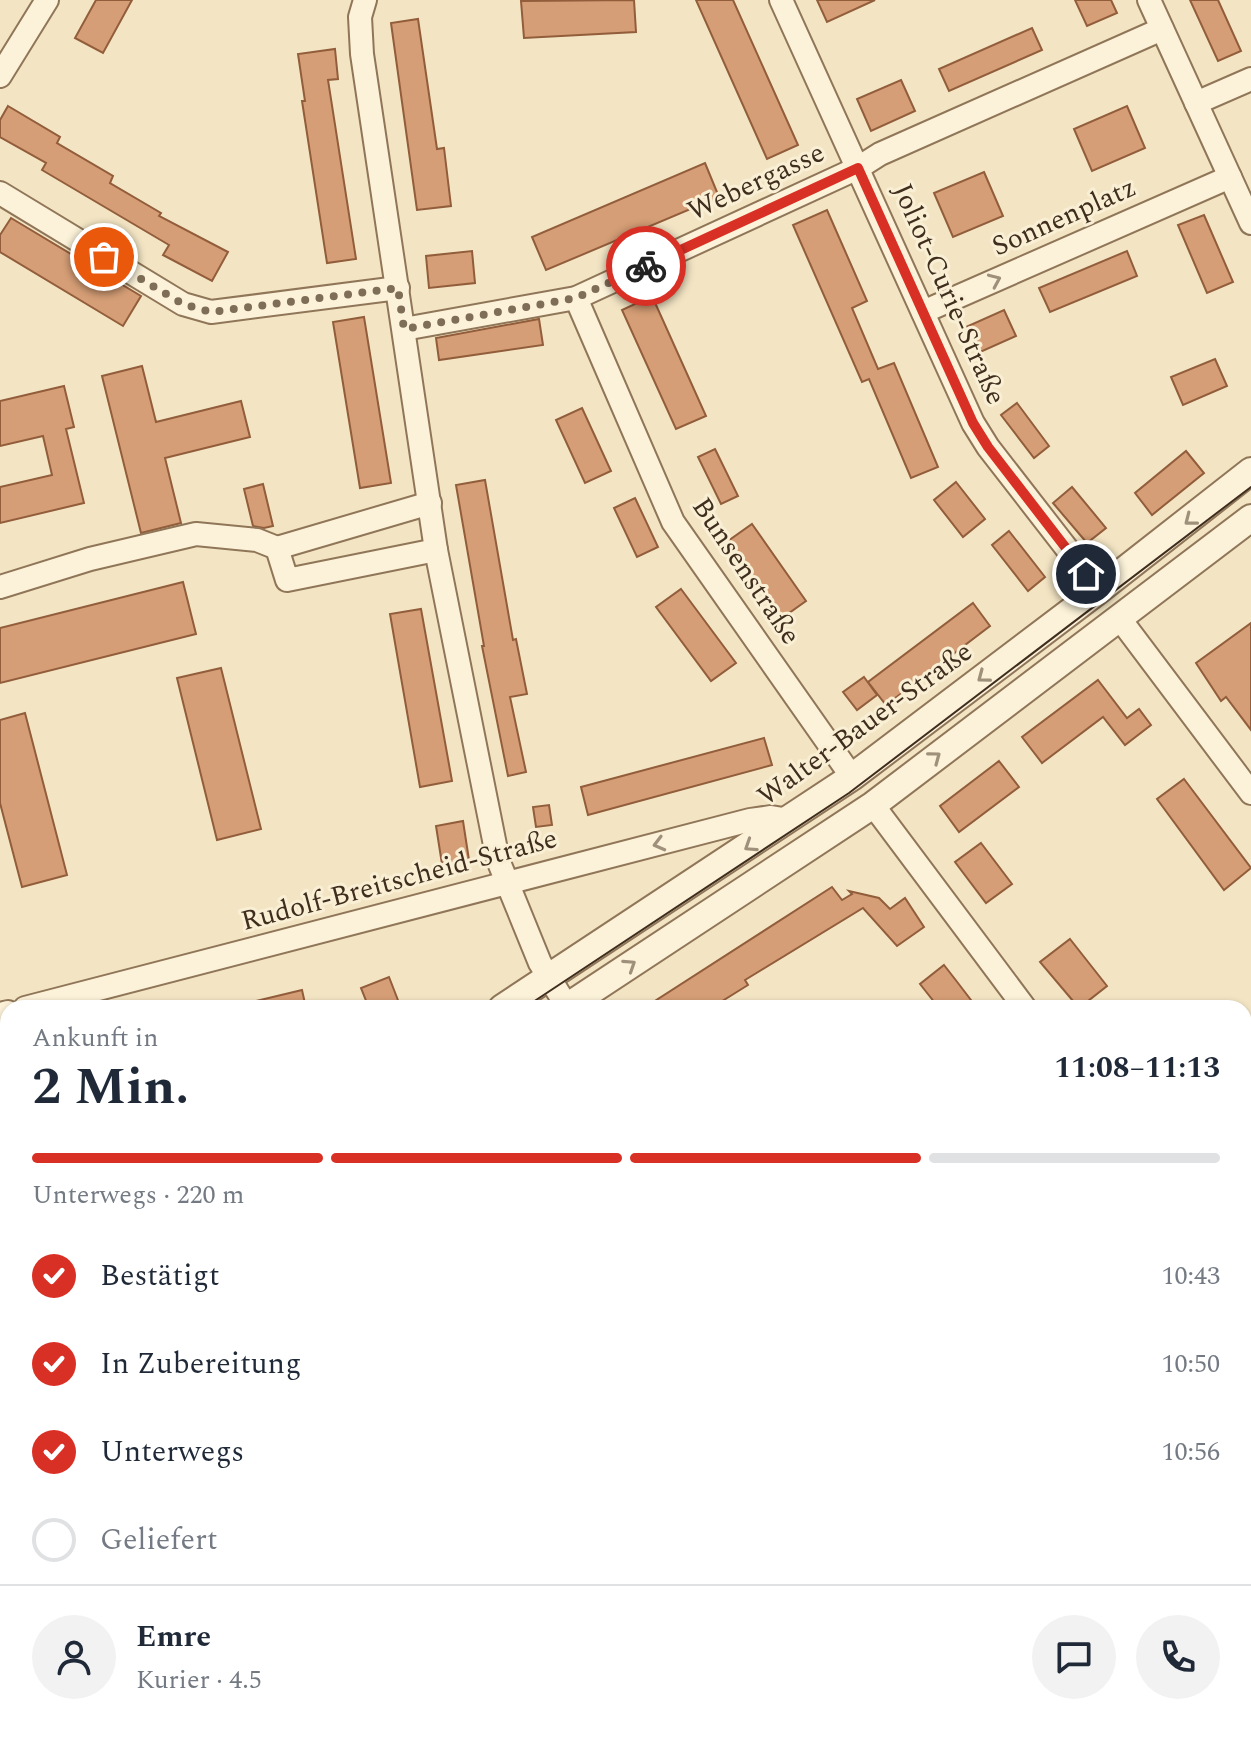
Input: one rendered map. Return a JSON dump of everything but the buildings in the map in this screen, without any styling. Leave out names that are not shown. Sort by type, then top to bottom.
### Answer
[{"type":"street","points":[[0,76],[47,0]]},
{"type":"street","points":[[365,0],[360,17],[362,54],[436,550],[498,860],[505,884],[563,1000]]},
{"type":"street","name":"Joliot-Curie-Straße","points":[[781,0],[973,423],[988,447],[1099,590]]},
{"type":"street","points":[[1149,0],[1251,223]]},
{"type":"street","points":[[858,168],[880,154],[1162,29]]},
{"type":"street","points":[[1196,103],[1251,79]]},
{"type":"street","name":"Webergasse","points":[[404,329],[576,298],[858,168]]},
{"type":"street","name":"Sonnenplatz","points":[[923,312],[1230,177]]},
{"type":"street","points":[[0,193],[183,304],[211,312],[398,288]]},
{"type":"street","name":"Bunsenstraße","points":[[576,298],[673,522],[852,777]]},
{"type":"street","name":"Walter-Bauer-Straße","points":[[514,1000],[852,777],[1251,471]]},
{"type":"street","points":[[0,587],[90,559],[196,534],[257,540],[277,548],[430,503]]},
{"type":"street","points":[[578,1000],[873,805],[1251,518]]},
{"type":"street","points":[[277,548],[287,580],[436,550]]},
{"type":"street","points":[[1120,619],[1251,793]]},
{"type":"street","points":[[873,805],[1019,1000]]},
{"type":"street","name":"Rudolf-Breitscheid-Straße","points":[[61,1000],[750,820],[771,817],[789,820]]},
{"type":"tram line","points":[[536,1000],[849,793],[1251,487]]},
{"type":"way so far","points":[[104,257],[183,304],[211,312],[398,288],[404,329],[576,298],[646,266]]},
{"type":"route","points":[[646,266],[858,168],[973,423],[1086,574]]}]
